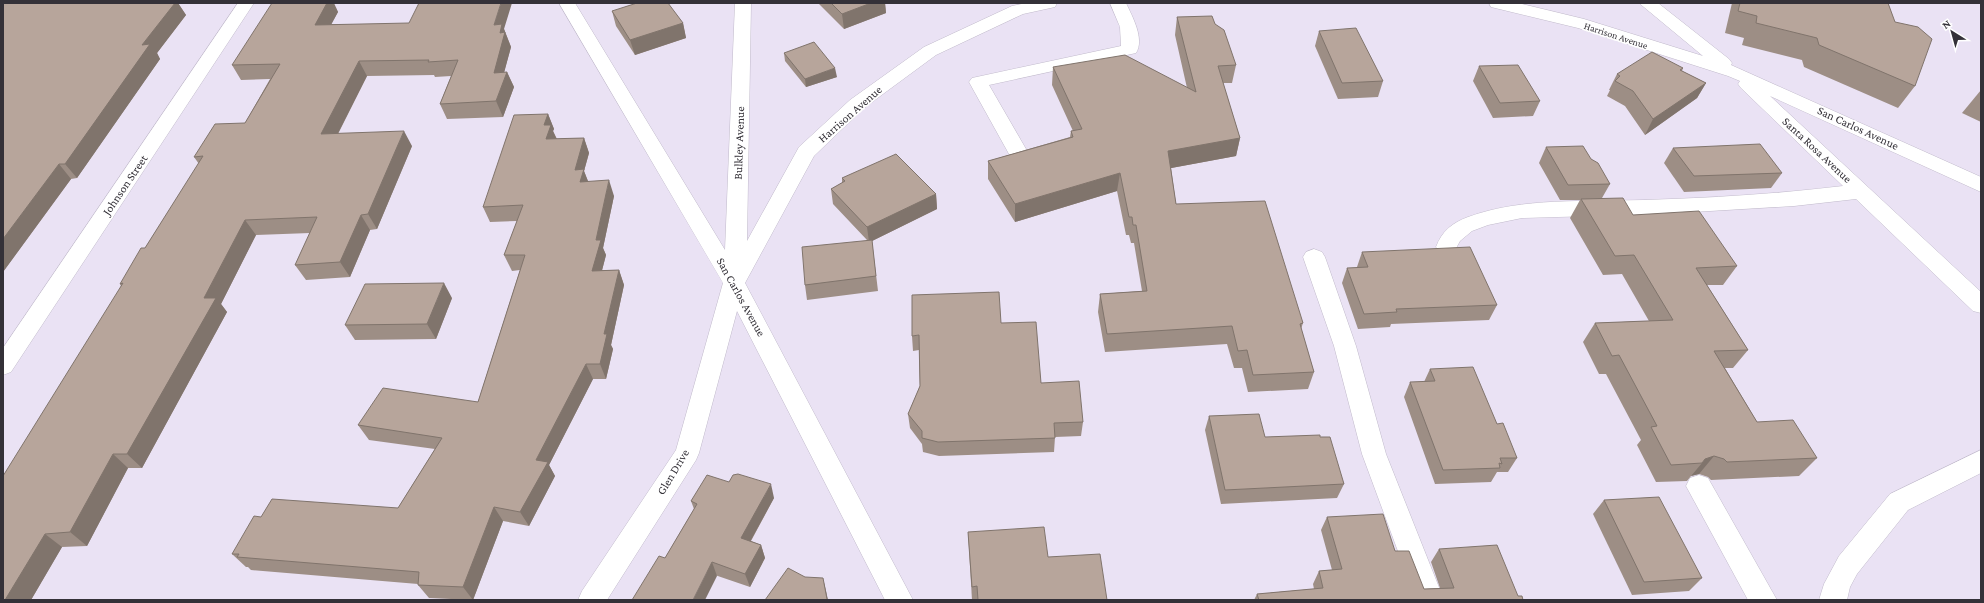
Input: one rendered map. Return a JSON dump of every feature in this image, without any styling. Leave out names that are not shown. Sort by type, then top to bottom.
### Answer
[{"type":"street","name":"Johnson Street","points":[[3,366],[10,344],[246,3]]},
{"type":"street","name":"San Carlos Avenue","points":[[567,3],[734,283],[899,600]]},
{"type":"street","name":"Bulkley Avenue","points":[[734,283],[743,3]]},
{"type":"street","name":"Harrison Avenue","points":[[734,283],[806,152],[857,104],[930,51],[1018,10],[1050,3]]},
{"type":"street","points":[[1016,149],[978,82],[1130,49],[1129,28],[1118,3]]},
{"type":"street","name":"Harrison Avenue","points":[[1497,3],[1584,24],[1734,72]]},
{"type":"street","name":"Santa Rosa Avenue","points":[[1647,3],[1734,72],[1981,305]]},
{"type":"street","name":"San Carlos Avenue","points":[[1734,72],[1981,185]]},
{"type":"street","points":[[1447,247],[1453,235],[1469,224],[1492,217],[1522,211],[1660,207],[1794,200],[1861,191]]},
{"type":"street","points":[[1314,256],[1345,346],[1374,454],[1430,600]]},
{"type":"street","name":"Glen Drive","points":[[592,600],[687,453],[734,283]]},
{"type":"street","points":[[1833,600],[1837,584],[1848,565],[1899,502],[1981,461]]},
{"type":"street","points":[[1699,486],[1762,600]]},
{"type":"building","points":[[3,3],[175,3],[142,45],[150,44],[65,164],[59,164],[3,239]]},
{"type":"building","points":[[272,3],[327,3],[315,25],[409,23],[419,3],[501,3],[494,25],[502,24],[500,33],[505,32],[494,73],[507,72],[496,101],[440,104],[458,60],[428,62],[429,60],[359,61],[321,134],[404,131],[368,214],[361,215],[340,262],[295,265],[317,217],[245,220],[204,298],[216,298],[127,454],[113,454],[70,532],[45,534],[5,600],[3,600],[3,476],[123,283],[120,284],[141,248],[145,248],[203,156],[194,157],[215,124],[245,123],[280,64],[232,65]]},
{"type":"building","points":[[637,3],[668,3],[683,23],[630,40],[612,11]]},
{"type":"building","points":[[831,3],[871,3],[842,14]]},
{"type":"building","points":[[1740,3],[1888,3],[1895,22],[1918,27],[1932,39],[1915,86],[1819,45],[1817,38],[1756,23],[1757,16],[1738,11]]},
{"type":"building","points":[[1212,16],[1215,24],[1224,30],[1236,65],[1218,66],[1240,138],[1168,151],[1176,204],[1265,201],[1303,323],[1300,324],[1314,372],[1253,375],[1247,350],[1238,351],[1232,326],[1107,334],[1100,294],[1147,291],[1136,225],[1133,225],[1132,217],[1129,217],[1120,173],[1015,204],[988,161],[1073,137],[1071,131],[1082,129],[1053,67],[1125,55],[1196,92],[1177,17]]},
{"type":"building","points":[[1356,28],[1383,81],[1342,83],[1319,31]]},
{"type":"building","points":[[814,42],[835,68],[805,79],[784,53]]},
{"type":"building","points":[[1652,52],[1683,68],[1680,70],[1706,83],[1653,119],[1633,91],[1615,81],[1620,76],[1617,74]]},
{"type":"building","points":[[1518,65],[1540,101],[1500,103],[1479,66]]},
{"type":"building","points":[[548,114],[544,125],[551,125],[546,139],[584,138],[575,170],[584,169],[580,182],[609,180],[596,240],[601,240],[592,271],[619,270],[604,334],[607,334],[600,364],[586,364],[536,460],[548,462],[520,512],[494,507],[463,587],[418,585],[419,572],[237,557],[239,554],[232,554],[254,516],[261,517],[272,499],[398,508],[442,438],[358,425],[383,388],[478,402],[525,255],[504,255],[523,205],[483,207],[514,115]]},
{"type":"building","points":[[1760,144],[1782,173],[1694,176],[1673,148]]},
{"type":"building","points":[[1583,146],[1591,159],[1598,163],[1610,184],[1568,185],[1546,147]]},
{"type":"building","points":[[896,154],[936,194],[867,227],[831,189],[845,181],[842,178]]},
{"type":"building","points":[[1623,198],[1633,215],[1699,211],[1737,266],[1696,268],[1748,350],[1714,351],[1757,422],[1793,420],[1817,458],[1727,462],[1724,459],[1714,456],[1705,459],[1702,463],[1671,465],[1651,427],[1657,426],[1619,355],[1612,356],[1595,323],[1673,320],[1634,255],[1615,256],[1581,199]]},
{"type":"building","points":[[872,240],[876,276],[805,285],[802,247]]},
{"type":"building","points":[[1470,247],[1497,305],[1396,309],[1397,312],[1364,314],[1347,268],[1368,267],[1362,252]]},
{"type":"building","points":[[444,283],[427,324],[345,325],[365,284]]},
{"type":"building","points":[[999,292],[1001,323],[1036,322],[1041,383],[1079,381],[1083,422],[1054,423],[1055,438],[938,442],[922,438],[922,431],[908,414],[920,386],[919,335],[912,336],[912,295]]},
{"type":"building","points":[[1473,367],[1497,424],[1503,423],[1517,458],[1500,458],[1502,464],[1499,463],[1500,468],[1443,470],[1410,382],[1435,381],[1430,369]]},
{"type":"building","points":[[1259,414],[1265,437],[1320,435],[1320,437],[1330,437],[1344,484],[1225,490],[1209,416]]},
{"type":"building","points":[[738,474],[771,484],[741,538],[761,545],[745,574],[712,562],[693,600],[632,600],[659,556],[665,558],[697,504],[691,501],[707,475],[729,482],[733,475]]},
{"type":"building","points":[[1659,497],[1702,578],[1644,582],[1604,500]]},
{"type":"building","points":[[1383,514],[1395,551],[1409,551],[1424,589],[1454,588],[1439,549],[1497,545],[1518,596],[1522,596],[1523,600],[1259,600],[1257,594],[1323,588],[1319,571],[1342,569],[1327,517]]},
{"type":"building","points":[[1044,527],[1048,557],[1100,554],[1107,600],[978,600],[977,586],[972,587],[968,532]]},
{"type":"building","points":[[788,568],[805,577],[823,578],[827,599],[765,600]]}]
